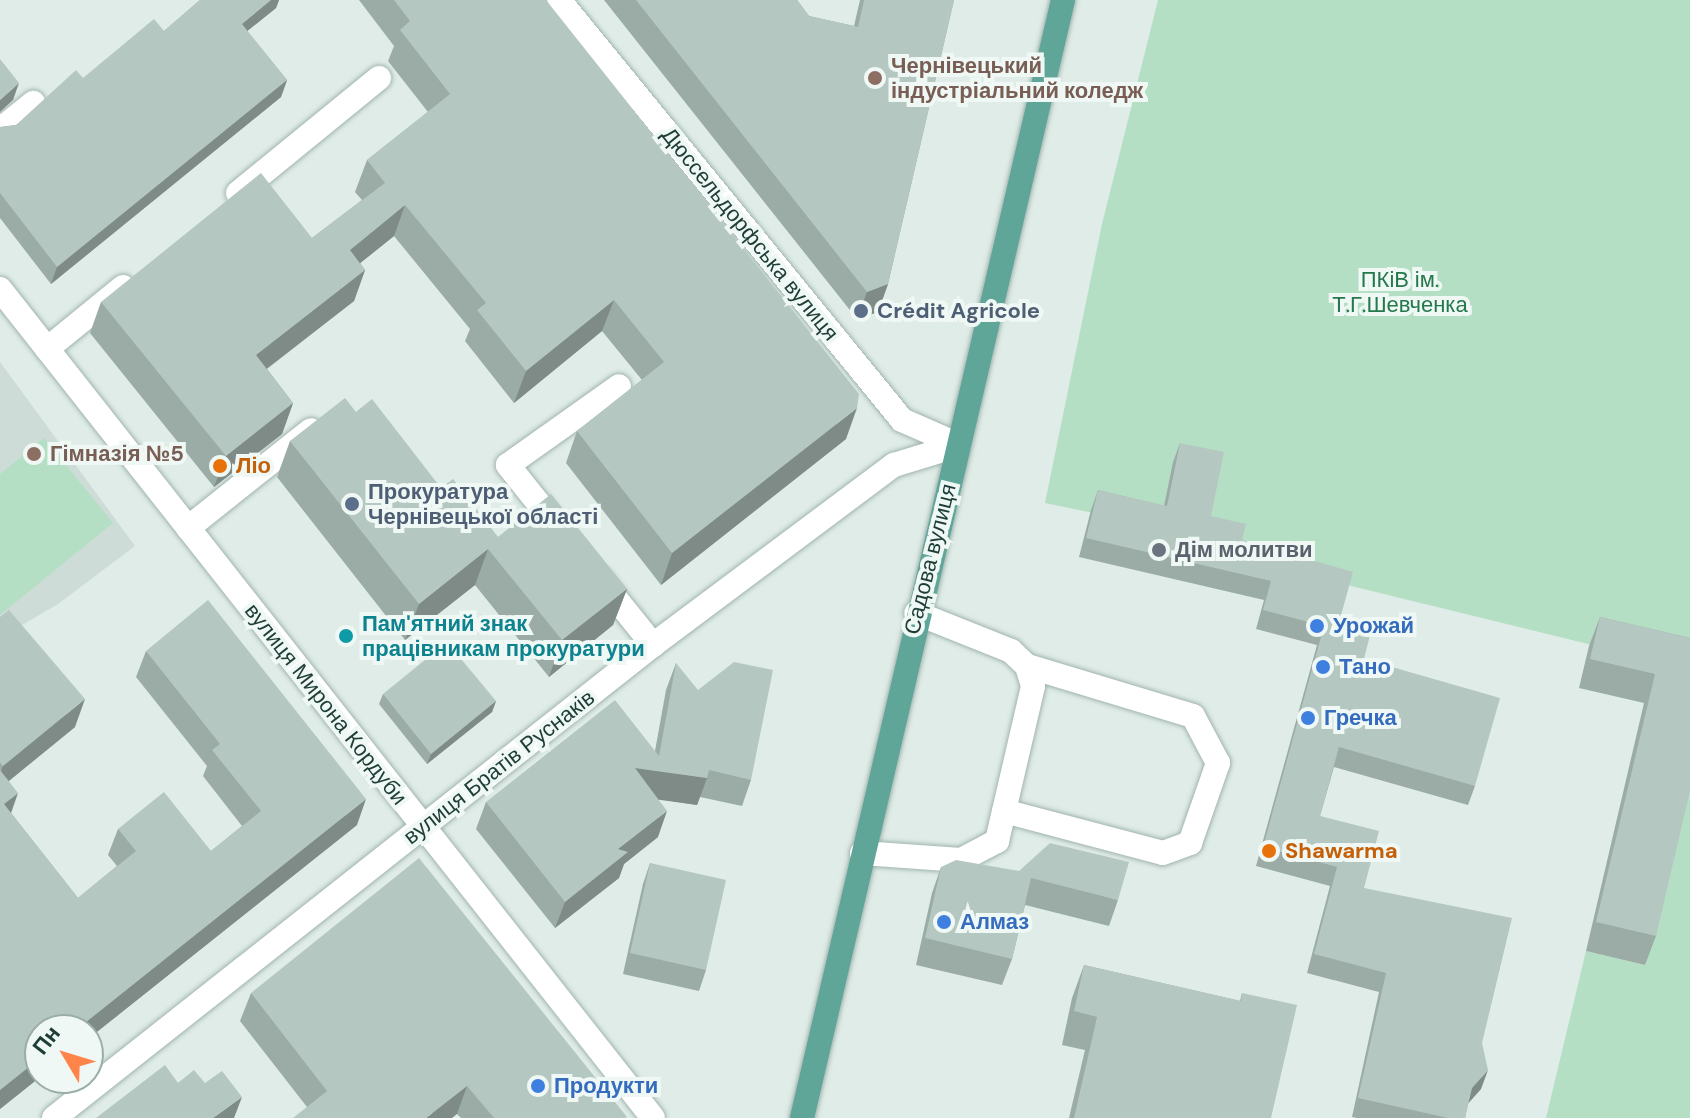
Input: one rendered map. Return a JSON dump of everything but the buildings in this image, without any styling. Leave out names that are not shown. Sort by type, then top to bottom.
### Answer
[{"type":"main road","name":"Садова вулиця","points":[[802,1118],[916,613],[959,445],[1063,0]]},
{"type":"street","name":"Дюссельдорфська вулиця","points":[[559,0],[902,420],[959,445]]},
{"type":"street","points":[[222,207],[379,78]]},
{"type":"street","points":[[0,130],[33,103]]},
{"type":"street","points":[[47,349],[137,276]]},
{"type":"street","name":"вулиця Мирона Кордуби","points":[[0,289],[653,1118]]},
{"type":"street","points":[[619,386],[508,465],[653,645]]},
{"type":"street","points":[[188,528],[323,421]]},
{"type":"street","name":"вулиця Братів Руснаків","points":[[54,1118],[653,645],[894,465],[959,445]]},
{"type":"street","points":[[916,613],[1011,651],[1027,666],[1193,716],[1218,763],[1190,843],[1163,853],[1004,811]]},
{"type":"street","points":[[862,853],[961,860],[997,841],[1033,686],[1027,666]]},
{"type":"shaded area","name":"Гімназія №5","points":[[0,362],[135,546],[58,604],[0,638]]},
{"type":"green space","name":"ПКіВ ім. Т.Г.Шевченка","points":[[1158,0],[1690,0],[1690,669],[1347,585],[1239,543],[1045,503],[1102,224]]},
{"type":"green space","points":[[44,438],[113,523],[0,615],[0,474]]},
{"type":"green space","points":[[1690,776],[1690,1118],[1546,1118],[1586,951],[1645,965]]},
{"type":"place","name":"Чернівецький індустріальний коледж","points":[[875,78]]},
{"type":"place","name":"Crédit Agricole","points":[[861,311]]},
{"type":"place","name":"Гімназія №5","points":[[34,454]]},
{"type":"place","name":"Ліо","points":[[220,466]]},
{"type":"place","name":"Прокуратура Чернівецької області","points":[[352,504]]},
{"type":"place","name":"Дім молитви","points":[[1159,550]]},
{"type":"place","name":"Урожай","points":[[1317,626]]},
{"type":"place","name":"Пам'ятний знак працівникам прокуратури","points":[[346,636]]},
{"type":"place","name":"Тано","points":[[1323,667]]},
{"type":"place","name":"Гречка","points":[[1308,718]]},
{"type":"place","name":"Shawarma","points":[[1269,851]]},
{"type":"place","name":"Алмаз","points":[[944,922]]},
{"type":"place","name":"Продукти","points":[[538,1086]]}]
